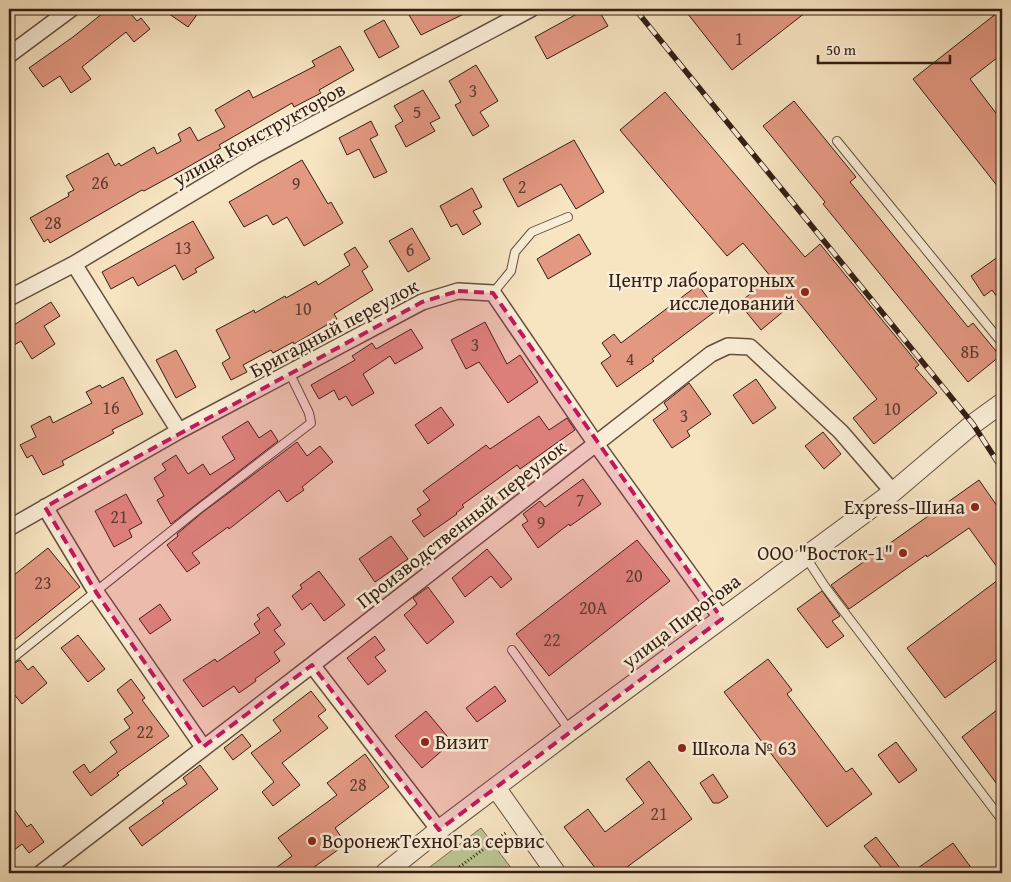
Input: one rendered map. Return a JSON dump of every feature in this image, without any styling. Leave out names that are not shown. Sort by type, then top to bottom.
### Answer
[{"type":"street","points":[[9,55],[71,9]]},
{"type":"street","name":"улица Конструкторов","points":[[9,298],[74,264],[254,156],[531,9]]},
{"type":"street","points":[[74,264],[179,431]]},
{"type":"street","name":"Бригадный переулок","points":[[9,528],[179,431],[290,374],[422,302],[458,291],[493,293]]},
{"type":"street","points":[[493,293],[596,444],[722,619]]},
{"type":"street","name":"Производственный переулок","points":[[41,873],[312,665],[711,354],[728,346],[750,347],[842,432],[893,492]]},
{"type":"street","name":"улица Пирогова","points":[[385,873],[570,731],[893,492],[973,424],[1001,405]]},
{"type":"street","points":[[45,507],[96,592],[203,747]]},
{"type":"street","points":[[312,665],[439,830]]},
{"type":"street","points":[[496,788],[556,873]]},
{"type":"lane","points":[[837,141],[1002,343]]},
{"type":"lane","points":[[493,293],[511,270],[515,252],[532,232],[568,217]]},
{"type":"lane","points":[[9,661],[200,508],[311,423],[309,413],[290,374]]},
{"type":"lane","points":[[805,556],[826,588],[1002,820]]},
{"type":"lane","points":[[512,650],[570,731]]},
{"type":"path","points":[[451,873],[521,823]]},
{"type":"highlighted area","points":[[458,291],[493,293],[722,619],[439,830],[312,665],[203,747],[96,592],[45,507],[422,302]]},
{"type":"green space","points":[[481,828],[515,873],[422,873]]},
{"type":"building","points":[[108,9],[127,9],[137,21],[141,18],[150,29],[134,42],[126,32],[82,67],[91,79],[71,93],[60,76],[43,87],[29,68]]},
{"type":"building","points":[[162,9],[201,9],[188,27]]},
{"type":"building","points":[[422,9],[474,9],[421,35],[409,15]]},
{"type":"building","points":[[586,9],[598,9],[608,26],[547,59],[535,37]]},
{"type":"building","points":[[684,9],[810,9],[732,70]]},
{"type":"building","points":[[1002,9],[1002,54],[970,79],[1002,121],[1002,192],[913,79]]},
{"type":"building","points":[[384,20],[399,47],[379,58],[364,31]]},
{"type":"building","points":[[340,46],[354,70],[319,90],[321,93],[294,107],[292,103],[219,145],[221,148],[186,168],[144,191],[142,190],[50,243],[48,239],[44,242],[30,218],[69,196],[68,193],[74,190],[66,176],[108,153],[115,166],[119,163],[121,166],[154,147],[157,154],[181,141],[178,134],[190,127],[198,141],[225,127],[215,110],[249,90],[253,98],[315,66],[312,61]]},
{"type":"building","points":[[476,65],[498,101],[480,112],[489,126],[473,136],[455,105],[461,102],[449,81]]},
{"type":"building","points":[[423,90],[440,118],[430,123],[435,131],[406,147],[395,126],[403,121],[394,106]]},
{"type":"building","points":[[665,92],[805,257],[820,244],[919,365],[915,368],[937,393],[874,444],[853,418],[877,399],[797,300],[761,330],[739,303],[771,277],[743,243],[727,256],[620,130]]},
{"type":"building","points":[[794,101],[856,177],[850,182],[968,327],[973,323],[1000,356],[968,382],[823,204],[825,202],[763,126]]},
{"type":"building","points":[[371,121],[378,135],[370,139],[387,172],[374,178],[359,149],[347,155],[339,138]]},
{"type":"building","points":[[574,140],[604,192],[576,209],[561,184],[518,207],[503,179]]},
{"type":"building","points":[[302,160],[328,204],[331,202],[343,223],[304,246],[287,217],[273,225],[267,215],[244,227],[229,202]]},
{"type":"building","points":[[472,188],[482,207],[473,211],[481,224],[463,235],[457,224],[451,227],[440,206]]},
{"type":"building","points":[[193,221],[214,258],[195,269],[197,272],[183,280],[175,265],[138,286],[133,277],[111,289],[102,272]]},
{"type":"building","points":[[412,228],[430,259],[408,272],[389,241]]},
{"type":"building","points":[[579,234],[591,254],[548,279],[537,259]]},
{"type":"building","points":[[355,247],[368,267],[362,271],[373,290],[334,314],[337,319],[294,344],[293,342],[273,353],[271,350],[243,365],[247,372],[231,380],[222,363],[230,358],[216,330],[254,310],[255,313],[285,296],[286,298],[316,281],[318,285],[350,265],[344,254]]},
{"type":"building","points":[[1002,254],[1002,304],[992,290],[984,296],[971,276]]},
{"type":"building","points":[[698,285],[717,310],[652,359],[654,361],[617,387],[601,363],[611,356],[602,343],[614,334],[621,343]]},
{"type":"building","points":[[51,302],[60,316],[44,326],[55,344],[32,359],[21,341],[9,348],[9,328]]},
{"type":"building","points":[[485,322],[507,364],[520,355],[538,382],[508,403],[479,362],[466,369],[451,340]]},
{"type":"building","points":[[411,329],[423,348],[395,364],[390,356],[363,374],[374,393],[352,406],[346,396],[339,400],[334,390],[319,399],[311,385],[355,360],[352,356],[372,343],[376,349]]},
{"type":"building","points":[[176,350],[196,387],[176,398],[156,360]]},
{"type":"building","points":[[123,377],[143,414],[112,430],[114,433],[62,461],[64,465],[43,475],[32,455],[27,458],[20,445],[36,437],[31,426],[50,416],[53,423],[92,403],[86,392],[100,385],[102,388]]},
{"type":"building","points":[[756,379],[776,408],[753,424],[733,395]]},
{"type":"building","points":[[689,383],[711,414],[687,431],[690,436],[672,448],[653,420],[668,409],[664,403]]},
{"type":"building","points":[[441,407],[454,425],[428,444],[415,425]]},
{"type":"building","points":[[539,416],[549,430],[567,418],[575,430],[520,469],[517,465],[462,505],[464,507],[457,514],[424,537],[412,521],[421,515],[417,509],[430,500],[423,491],[486,445],[490,449]]},
{"type":"building","points":[[248,421],[259,438],[271,430],[278,441],[171,524],[157,500],[164,496],[154,478],[166,470],[162,464],[176,455],[188,474],[203,464],[210,475],[235,459],[222,437]]},
{"type":"building","points":[[823,432],[841,454],[824,469],[805,446]]},
{"type":"building","points":[[297,442],[307,456],[320,446],[333,462],[302,487],[304,490],[287,502],[279,490],[229,529],[228,527],[192,553],[200,563],[187,572],[167,545],[203,512]]},
{"type":"building","points":[[583,479],[601,504],[570,526],[569,524],[538,548],[522,525],[528,521],[523,514],[540,501],[545,507]]},
{"type":"building","points":[[979,480],[1002,513],[1002,574],[969,528],[927,557],[926,555],[849,609],[831,585]]},
{"type":"building","points":[[126,494],[142,523],[129,530],[132,537],[114,547],[95,511]]},
{"type":"building","points":[[391,536],[408,559],[375,582],[359,559]]},
{"type":"building","points":[[637,540],[670,581],[549,676],[516,634]]},
{"type":"building","points":[[48,548],[80,587],[9,644],[9,579]]},
{"type":"building","points":[[487,549],[512,579],[501,588],[491,576],[465,597],[452,578]]},
{"type":"building","points":[[319,571],[345,605],[324,621],[311,603],[302,610],[292,596],[302,588],[300,585]]},
{"type":"building","points":[[1002,577],[1002,656],[945,698],[907,648]]},
{"type":"building","points":[[428,587],[454,622],[427,644],[404,615],[417,604],[413,598]]},
{"type":"building","points":[[822,591],[840,616],[832,621],[844,636],[827,648],[797,609]]},
{"type":"building","points":[[160,604],[171,620],[150,634],[139,619]]},
{"type":"building","points":[[268,607],[281,625],[274,630],[285,644],[274,652],[280,661],[239,693],[234,686],[203,707],[183,680],[215,659],[217,662],[260,633],[254,624],[260,619],[257,615]]},
{"type":"building","points":[[78,635],[105,669],[88,682],[61,648]]},
{"type":"building","points":[[375,636],[385,650],[375,657],[386,671],[368,685],[347,658]]},
{"type":"building","points":[[768,659],[792,690],[787,694],[846,772],[852,768],[872,794],[827,827],[724,692]]},
{"type":"building","points":[[20,660],[28,670],[33,666],[47,683],[22,704],[9,688],[9,666]]},
{"type":"building","points":[[131,679],[145,698],[142,700],[169,736],[117,773],[119,775],[91,796],[73,772],[84,764],[90,773],[117,752],[110,742],[130,728],[124,719],[133,713],[117,690]]},
{"type":"building","points":[[495,686],[506,701],[477,722],[466,708]]},
{"type":"building","points":[[311,691],[326,710],[318,716],[328,728],[282,763],[300,785],[273,806],[262,792],[274,782],[251,753],[281,731],[273,720]]},
{"type":"building","points":[[1002,706],[1002,791],[962,737]]},
{"type":"building","points":[[426,711],[452,742],[422,768],[395,736]]},
{"type":"building","points":[[242,734],[251,746],[233,760],[224,748]]},
{"type":"building","points":[[896,742],[917,770],[899,783],[878,755]]},
{"type":"building","points":[[365,754],[389,787],[335,828],[346,844],[306,873],[269,873],[292,856],[278,838],[337,795],[327,783]]},
{"type":"building","points":[[649,761],[692,819],[619,873],[599,873],[564,827],[588,809],[605,832],[644,803],[626,779]]},
{"type":"building","points":[[200,765],[218,789],[142,846],[129,828],[164,803],[162,801],[187,784],[183,778]]},
{"type":"building","points":[[713,774],[728,797],[719,803],[713,803],[700,783]]},
{"type":"building","points":[[9,802],[27,827],[31,824],[44,842],[29,853],[22,844],[9,854]]},
{"type":"building","points":[[876,837],[904,873],[886,873],[864,846]]},
{"type":"building","points":[[953,843],[975,873],[911,873]]},
{"type":"railway","points":[[635,9],[973,424],[1002,469]]},
{"type":"place","name":"Центр лабораторных исследований","points":[[805,292]]},
{"type":"place","name":"Express-Шина","points":[[975,507]]},
{"type":"place","name":"ООО \"Восток-1\"","points":[[903,553]]},
{"type":"place","name":"Визит","points":[[425,742]]},
{"type":"place","name":"Школа № 63","points":[[682,748]]},
{"type":"place","name":"ВоронежТехноГаз сервис","points":[[312,841]]}]
